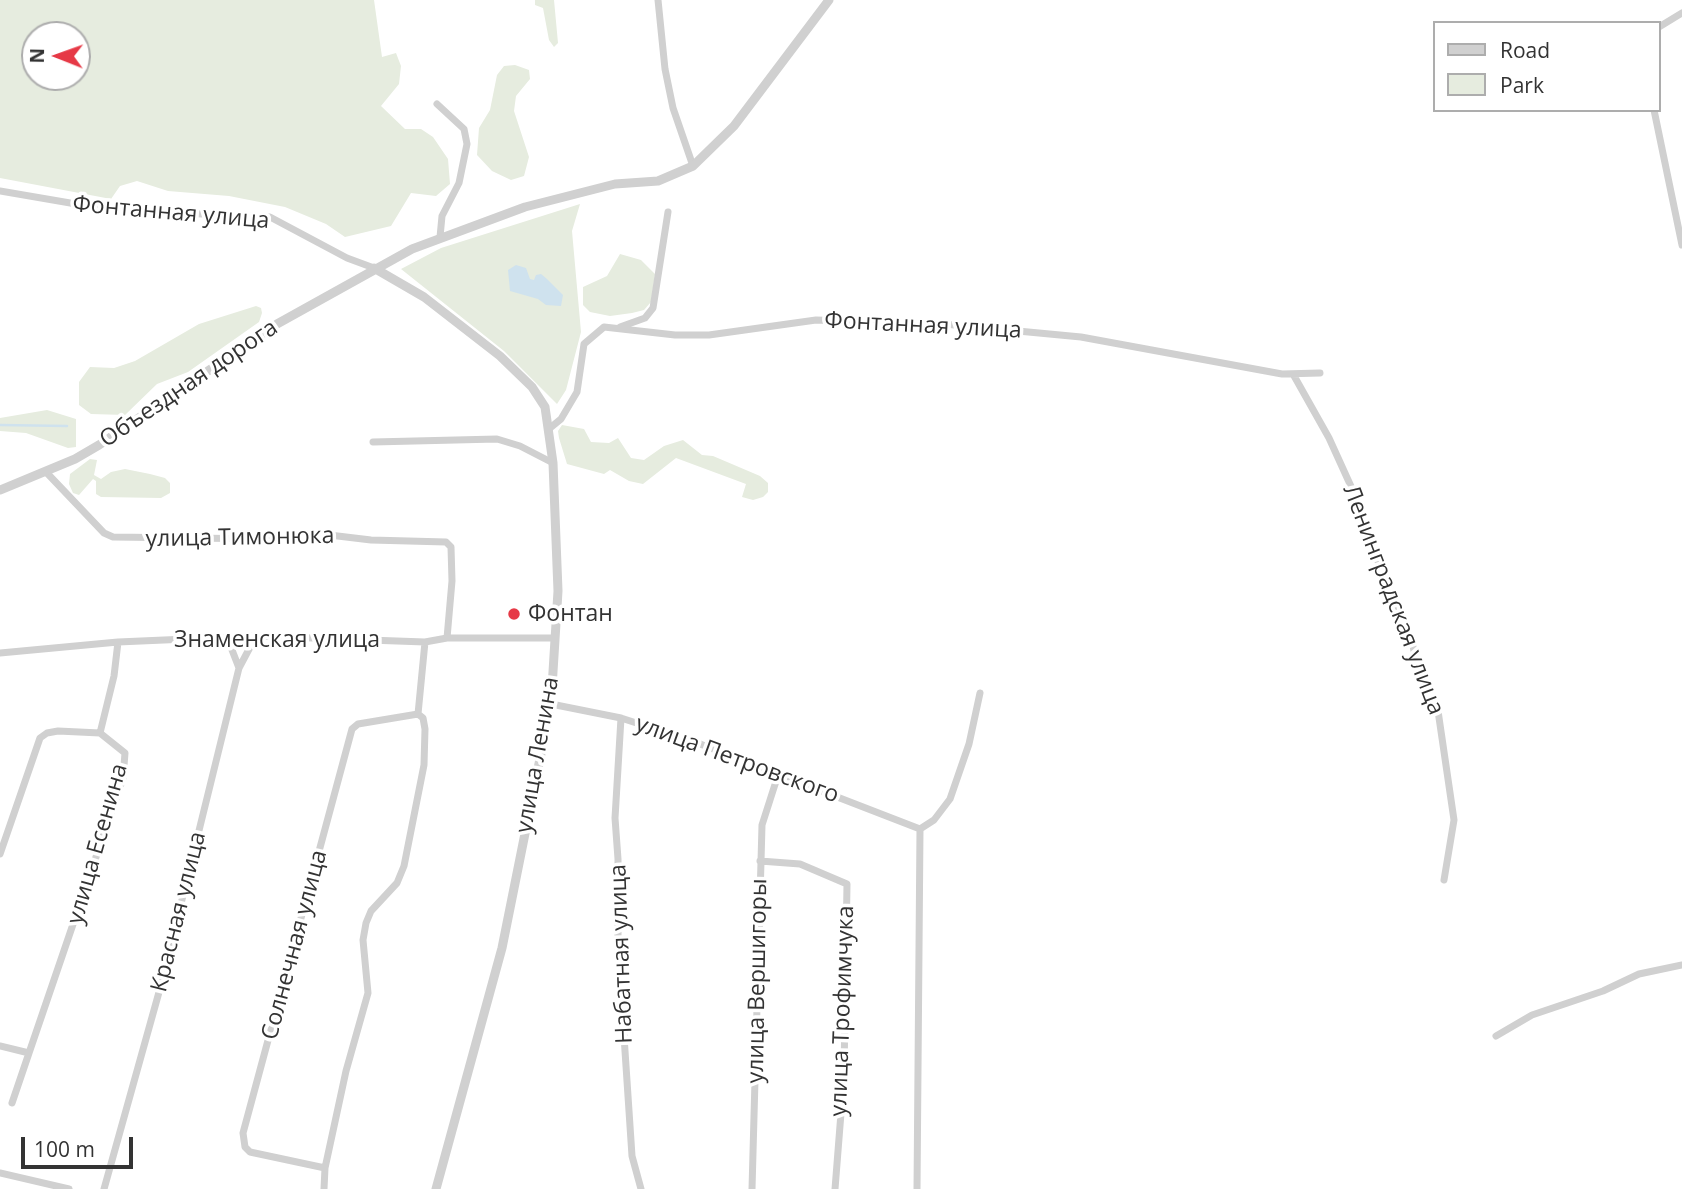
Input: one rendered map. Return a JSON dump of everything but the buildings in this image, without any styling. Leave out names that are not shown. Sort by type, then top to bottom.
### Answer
[{"type":"street","points":[[658,0],[665,69],[673,108],[693,166],[734,126],[829,0]]},
{"type":"street","points":[[1661,26],[1682,13]]},
{"type":"street","points":[[437,104],[464,129],[467,144],[459,183],[442,216],[440,237]]},
{"type":"street","points":[[1655,112],[1667,161],[1682,245]]},
{"type":"street","name":"Объездная дорога","points":[[0,490],[46,472],[99,445],[276,324],[374,268],[440,237],[525,206],[615,184],[658,181],[693,166]]},
{"type":"street","name":"Фонтанная улица","points":[[0,191],[111,210],[270,217],[347,258],[374,268]]},
{"type":"street","points":[[641,332],[645,318],[653,308],[658,288],[668,212]]},
{"type":"street","name":"улица Ленина","points":[[374,268],[403,282],[500,356],[532,387],[545,407],[553,463],[558,591],[551,704],[502,948],[436,1189]]},
{"type":"street","points":[[550,428],[561,419],[577,392],[580,354],[588,338],[604,327],[619,327],[645,318]]},
{"type":"street","name":"Фонтанная улица","points":[[619,327],[641,332],[709,335],[816,320],[944,324],[1082,337],[1293,374],[1320,373]]},
{"type":"street","name":"Ленинградская улица","points":[[1293,374],[1322,425],[1354,493],[1373,550],[1410,636],[1416,661],[1437,704],[1454,820],[1444,880]]},
{"type":"street","points":[[373,442],[497,439],[520,446],[553,463]]},
{"type":"street","name":"улица Тимонюка","points":[[46,472],[104,533],[113,537],[268,539],[321,534],[371,540],[446,542],[450,547],[452,580],[447,638]]},
{"type":"street","name":"Знаменская улица","points":[[0,653],[117,642],[256,636],[425,642],[447,638],[554,638]]},
{"type":"street","name":"Красная улица","points":[[104,1189],[161,985],[239,668],[256,636]]},
{"type":"street","points":[[227,637],[239,668]]},
{"type":"street","name":"улица Есенина","points":[[12,1103],[125,769],[125,753],[100,733],[114,676],[117,642]]},
{"type":"street","points":[[324,1189],[325,1168],[368,993],[363,940],[366,923],[371,911],[397,883],[404,866],[424,765],[425,729],[418,714],[425,642]]},
{"type":"street","points":[[917,1189],[920,829],[934,820],[950,799],[969,744],[980,693]]},
{"type":"street","name":"улица Петровского","points":[[551,704],[621,718],[695,742],[920,829]]},
{"type":"street","name":"Солнечная улица","points":[[325,1168],[250,1152],[245,1146],[243,1133],[352,729],[358,724],[418,714]]},
{"type":"street","name":"Набатная улица","points":[[621,718],[615,818],[618,946],[632,1156],[641,1189]]},
{"type":"street","points":[[0,854],[40,738],[47,733],[58,731],[100,733]]},
{"type":"street","name":"улица Вершигоры","points":[[751,1189],[762,825],[778,775]]},
{"type":"street","name":"улица Трофимчука","points":[[760,861],[800,864],[846,884],[844,1075],[835,1189]]},
{"type":"street","points":[[1496,1036],[1532,1016],[1603,991],[1639,974],[1682,965]]},
{"type":"street","points":[[0,1045],[29,1053]]},
{"type":"street","points":[[0,1173],[69,1189]]},
{"type":"green space","points":[[0,0],[374,0],[382,57],[396,53],[401,66],[399,84],[381,106],[405,129],[421,129],[433,137],[448,159],[450,184],[436,196],[411,193],[391,226],[345,237],[326,224],[285,207],[229,196],[168,191],[137,181],[120,186],[111,199],[0,178]]},
{"type":"green space","points":[[535,0],[554,0],[558,43],[554,47],[549,40],[543,8],[535,5]]},
{"type":"green space","points":[[515,65],[529,70],[530,79],[516,96],[514,111],[529,157],[524,176],[511,180],[492,171],[477,155],[479,128],[490,110],[497,75],[504,66]]},
{"type":"green space","points":[[580,204],[572,231],[581,332],[566,390],[557,404],[504,351],[401,269],[441,248]]},
{"type":"green space","points":[[620,254],[641,260],[655,274],[651,302],[644,310],[632,313],[610,316],[590,312],[583,305],[583,287],[607,276]]},
{"type":"green space","points":[[256,306],[261,308],[262,313],[259,322],[188,372],[157,384],[125,415],[91,414],[79,405],[79,382],[90,367],[114,368],[135,361],[199,324]]},
{"type":"green space","points":[[47,410],[76,419],[76,447],[68,448],[26,433],[0,431],[0,418]]},
{"type":"green space","points":[[562,425],[584,429],[591,442],[609,443],[618,438],[631,458],[644,460],[664,446],[683,440],[702,455],[713,456],[760,476],[768,483],[768,492],[753,500],[742,497],[746,484],[676,458],[643,484],[629,481],[610,470],[604,474],[567,464],[558,431]]},
{"type":"green space","points":[[90,459],[97,460],[94,475],[101,479],[111,472],[125,469],[150,474],[165,478],[170,483],[170,493],[161,498],[101,497],[96,494],[96,481],[93,479],[79,495],[73,493],[69,484],[70,474]]},
{"type":"water","points":[[516,265],[526,268],[530,279],[534,280],[536,275],[541,274],[547,279],[563,295],[561,306],[546,305],[538,299],[510,291],[508,270]]},
{"type":"waterway","points":[[0,425],[67,426]]},
{"type":"place","name":"Фонтан","points":[[514,614]]}]
